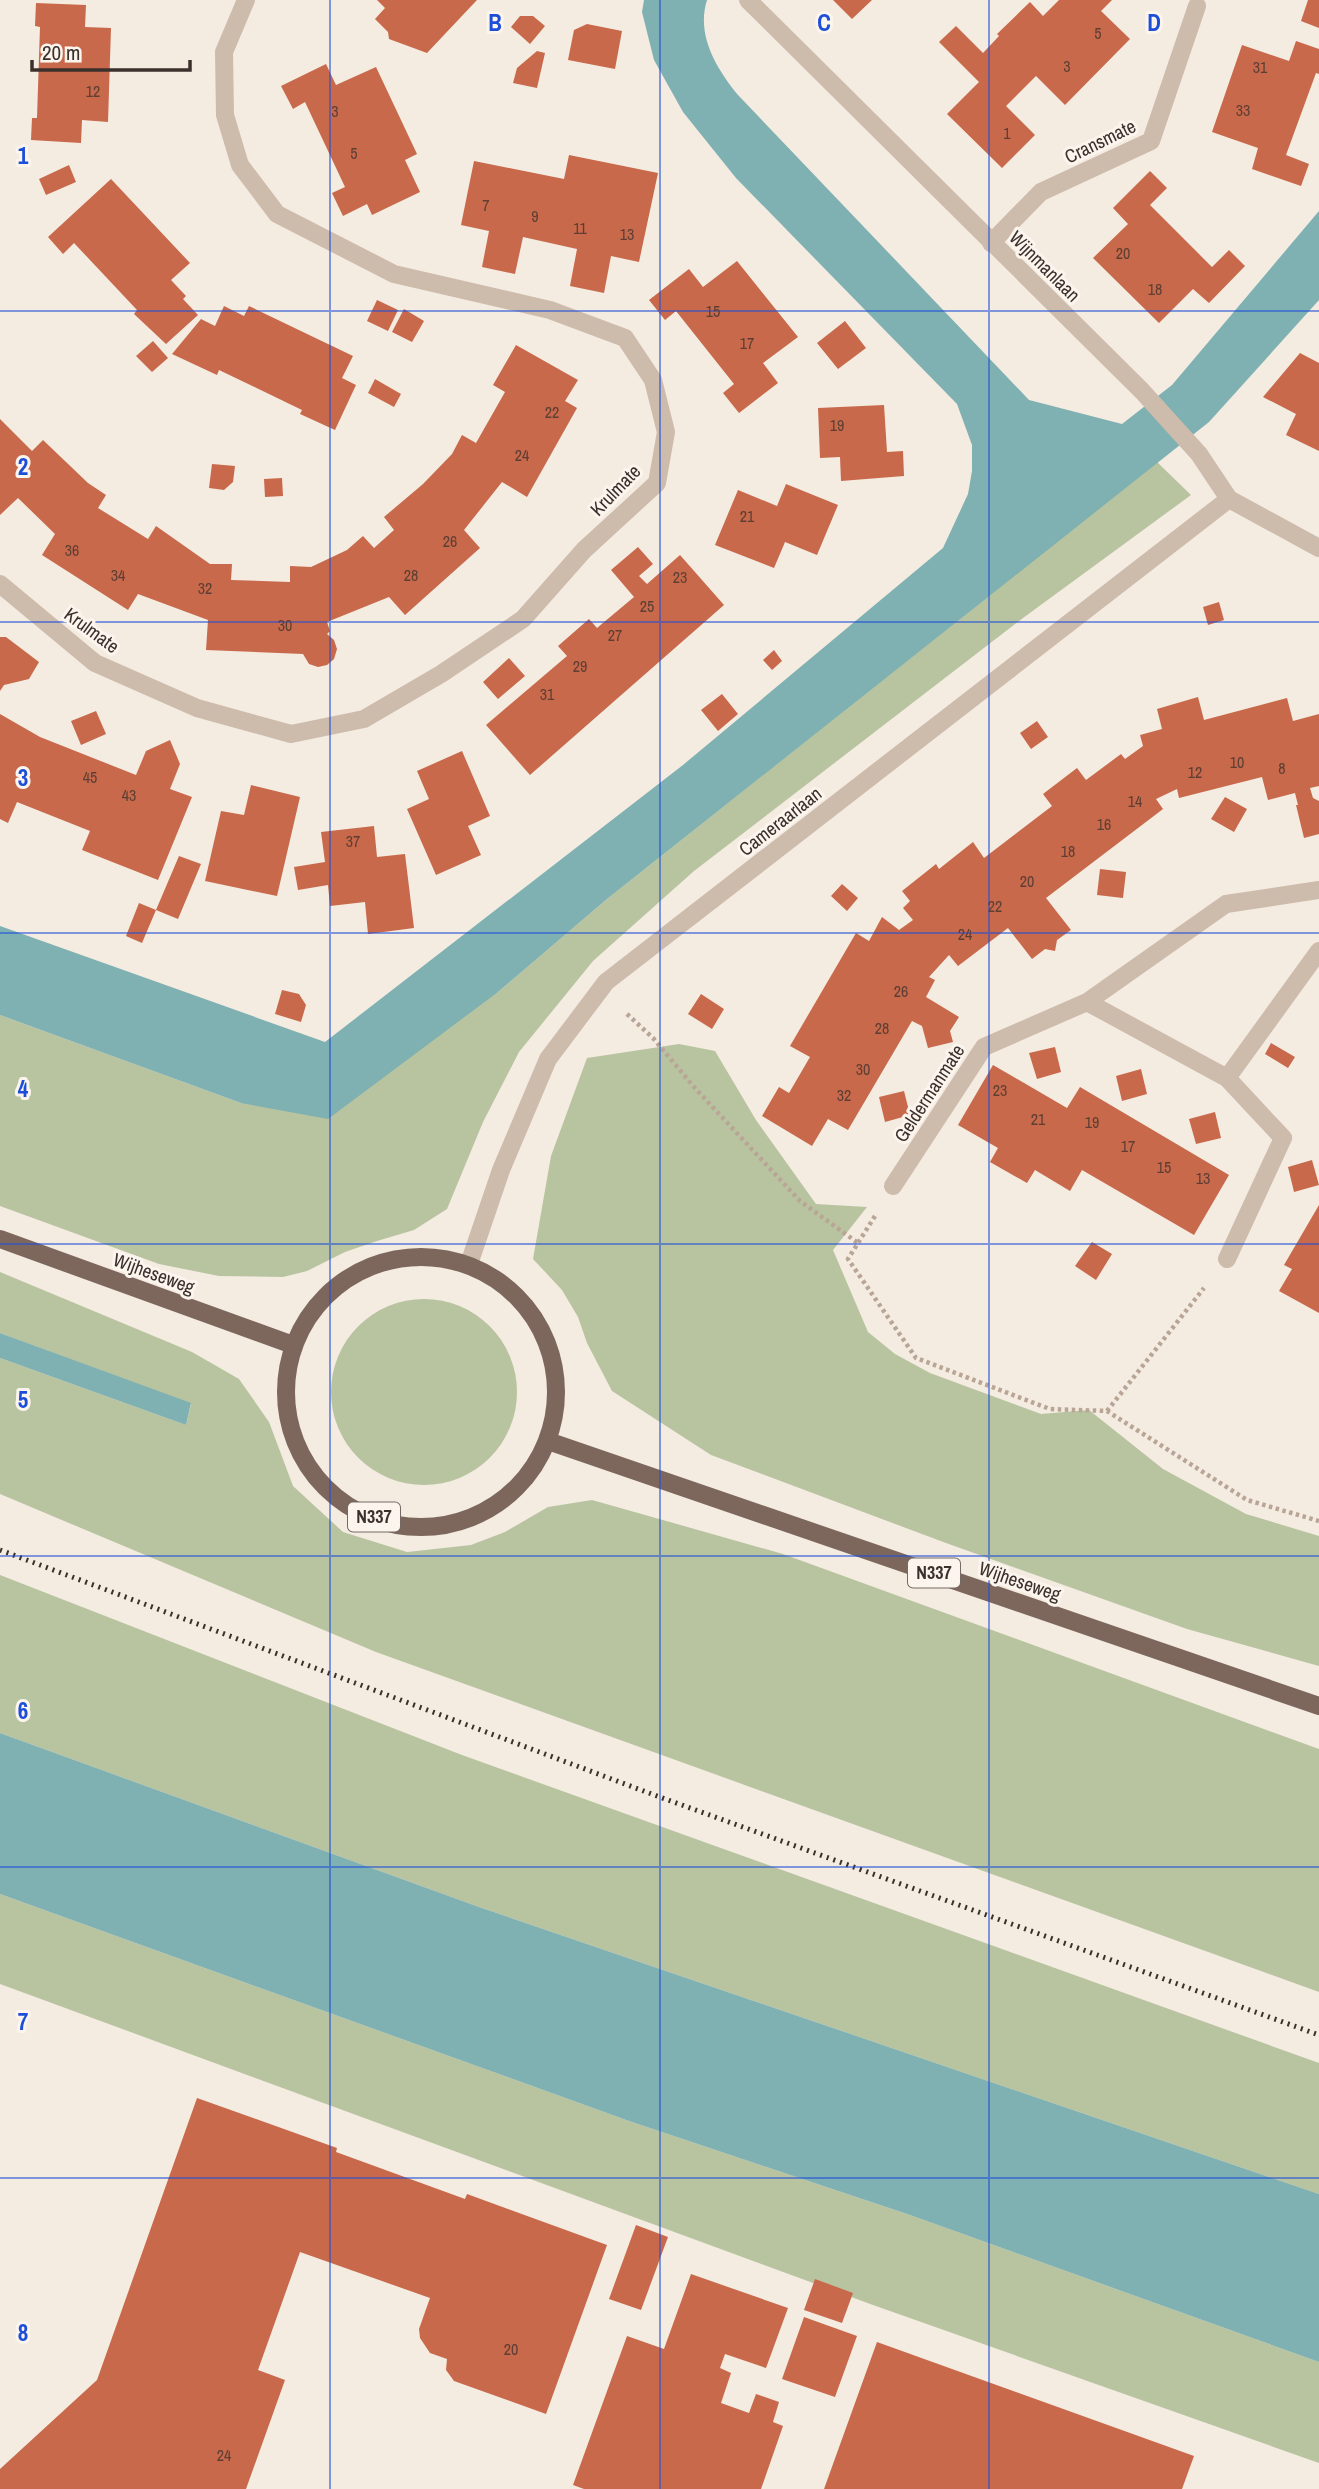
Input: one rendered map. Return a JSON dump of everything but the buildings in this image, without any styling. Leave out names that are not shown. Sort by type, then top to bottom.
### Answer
[{"type":"main road","name":"Wijheseweg","points":[[0,1240],[293,1345]]},
{"type":"main road","name":"N337","points":[[416,1256],[469,1264],[507,1285],[535,1317],[553,1356],[558,1399],[548,1441],[524,1482],[487,1511],[443,1526],[396,1525],[351,1509],[316,1479],[293,1438],[284,1391],[293,1345],[321,1299],[364,1267],[416,1256]]},
{"type":"main road","name":"Wijheseweg","points":[[548,1441],[1319,1706]]},
{"type":"street","name":"Krulmate","points":[[0,584],[95,663],[197,708],[291,734],[365,719],[441,674],[523,618],[584,550],[657,483],[666,432],[653,380],[625,338],[550,310],[394,274],[277,214],[240,165],[225,115],[224,52],[246,0]]},
{"type":"street","name":"Wijnmanlaan","points":[[748,0],[1142,391],[1199,454],[1229,499],[1319,548]]},
{"type":"street","name":"Cransmate","points":[[991,243],[1041,192],[1151,141],[1197,2]]},
{"type":"street","name":"Cameraarlaan","points":[[469,1264],[501,1170],[548,1059],[606,982],[1229,499]]},
{"type":"street","name":"Geldermanmate","points":[[893,1186],[984,1047],[1087,1002],[1226,904],[1319,890]]},
{"type":"street","points":[[1227,1078],[1319,951]]},
{"type":"street","points":[[1087,1002],[1227,1078],[1283,1138],[1227,1259]]},
{"type":"path","points":[[599,992],[653,1038],[712,1107],[800,1201],[858,1243]]},
{"type":"path","points":[[893,1186],[848,1259],[916,1358],[1051,1409],[1107,1411],[1247,1500],[1319,1521]]},
{"type":"path","points":[[1107,1411],[1227,1259]]},
{"type":"green space","points":[[1157,462],[1191,495],[1023,618],[694,871],[593,961],[519,1052],[483,1122],[447,1209],[414,1230],[345,1252],[307,1271],[283,1277],[219,1276],[159,1264],[0,1206],[0,1015],[241,1103],[498,992],[607,899]]},
{"type":"green space","points":[[679,1044],[715,1051],[756,1120],[816,1204],[867,1207],[833,1250],[868,1332],[895,1354],[930,1373],[1041,1414],[1089,1410],[1163,1469],[1246,1514],[1319,1536],[1319,1666],[1187,1629],[711,1455],[612,1391],[587,1343],[578,1317],[562,1290],[533,1259],[551,1156],[587,1058]]},
{"type":"green space","points":[[0,1272],[192,1352],[239,1379],[269,1422],[293,1486],[343,1532],[407,1552],[471,1545],[505,1532],[548,1507],[592,1500],[783,1554],[1319,1749],[1319,1992],[376,1652],[0,1494],[0,1358],[186,1425],[191,1404],[0,1333]]},
{"type":"green space","points":[[424,1299],[460,1306],[490,1326],[510,1356],[517,1392],[510,1428],[490,1458],[460,1478],[424,1485],[388,1478],[358,1458],[338,1428],[331,1392],[338,1356],[358,1326],[388,1306]]},
{"type":"green space","points":[[0,1575],[462,1755],[1319,2063],[1319,2194],[479,1907],[0,1733]]},
{"type":"green space","points":[[0,1894],[629,2121],[910,2215],[1319,2362],[1319,2463],[873,2305],[0,1984]]},
{"type":"water","points":[[644,0],[707,0],[704,13],[706,38],[722,74],[738,95],[1029,400],[1122,424],[1172,385],[1319,211],[1319,300],[1209,422],[607,899],[498,992],[328,1119],[241,1103],[0,1015],[0,926],[325,1042],[683,765],[943,548],[968,494],[972,471],[972,445],[957,404],[736,178],[683,112],[654,60],[642,12]]},
{"type":"water","points":[[0,1333],[191,1403],[186,1425],[0,1358]]},
{"type":"water","points":[[0,1733],[479,1907],[1319,2194],[1319,2362],[910,2215],[629,2121],[0,1894]]},
{"type":"railway","points":[[0,1550],[657,1796],[1319,2035]]}]
